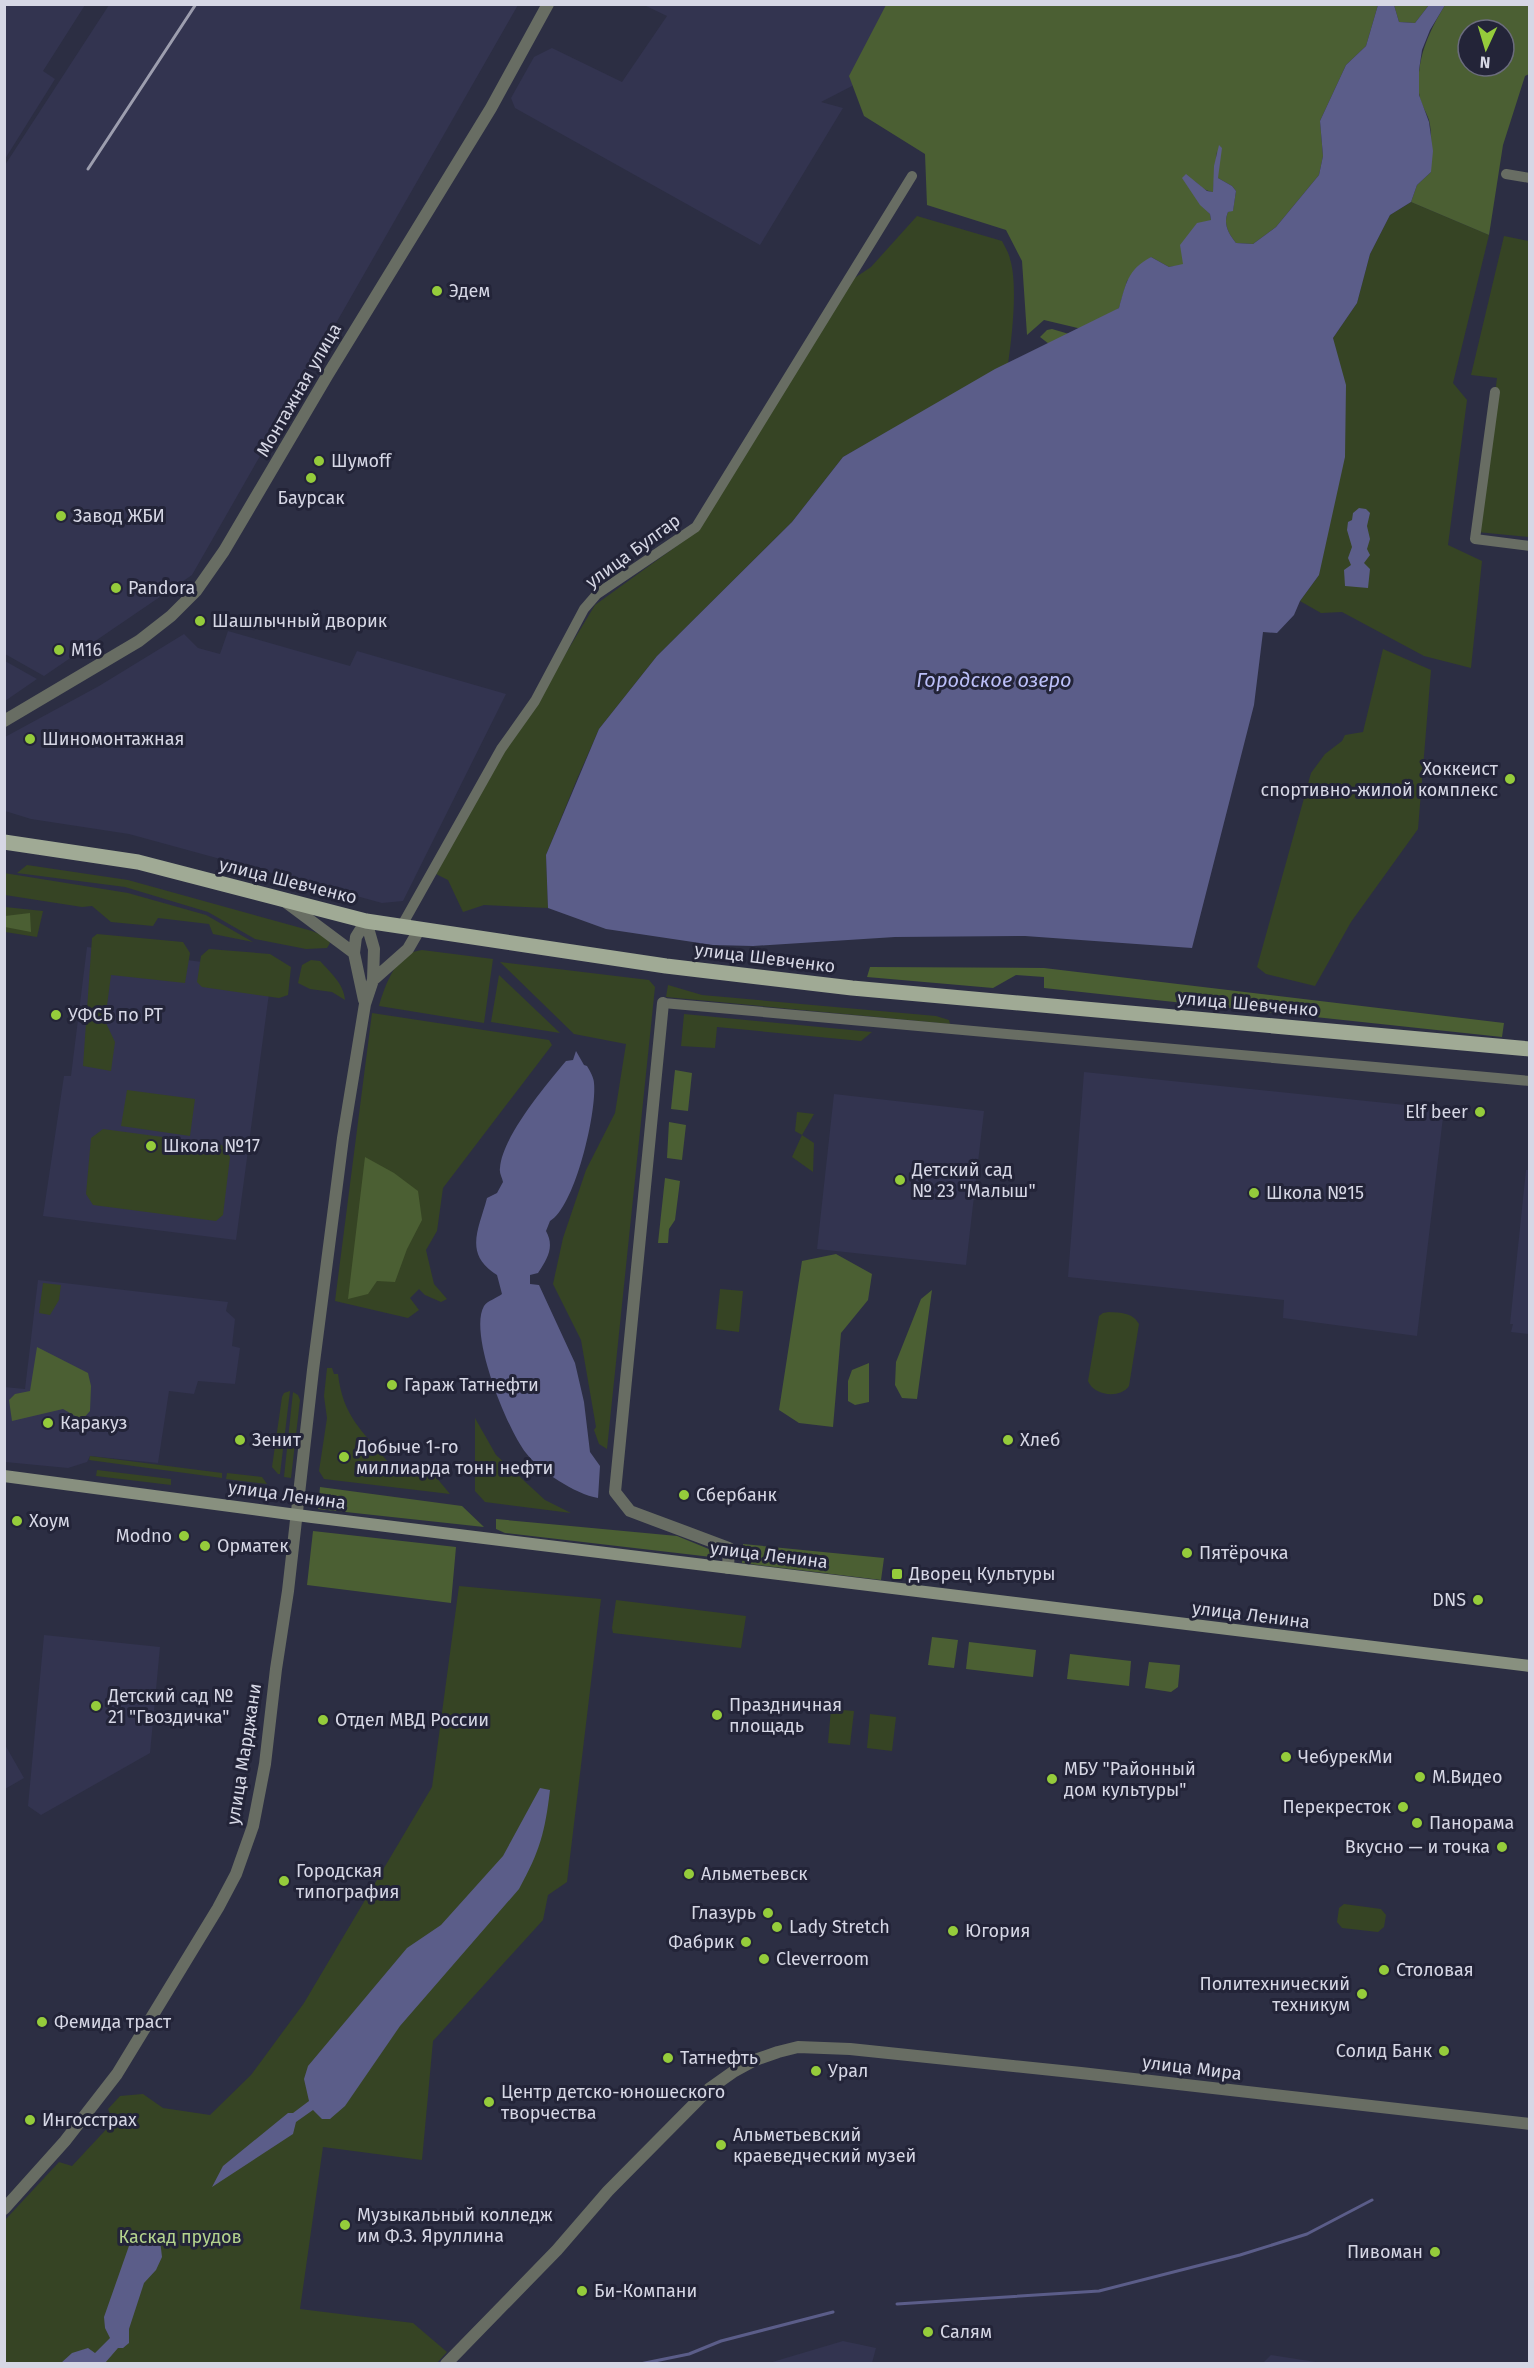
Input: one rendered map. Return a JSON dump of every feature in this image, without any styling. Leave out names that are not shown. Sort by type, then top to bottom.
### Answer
[{"type":"main road","name":"улица Шевченко","points":[[4,842],[138,862],[366,921],[666,966],[852,988],[1530,1049]]},
{"type":"main road","name":"улица Ленина","points":[[4,1476],[296,1515],[1530,1666]]},
{"type":"street","name":"Монтажная улица","points":[[4,721],[139,641],[171,616],[196,591],[224,551],[327,376],[491,108],[548,4]]},
{"type":"street","points":[[1506,174],[1530,178]]},
{"type":"street","name":"улица Булгар","points":[[401,927],[501,749],[535,701],[584,609],[597,594],[696,527],[912,176]]},
{"type":"street","points":[[1495,392],[1475,539],[1530,546]]},
{"type":"street","points":[[284,900],[354,952]]},
{"type":"street","points":[[365,1004],[354,952],[356,937],[366,921]]},
{"type":"street","points":[[365,1004],[373,980],[374,949],[366,921]]},
{"type":"street","points":[[373,980],[408,949],[419,930]]},
{"type":"street","points":[[728,1568],[729,1548],[630,1511],[615,1492],[663,1003],[1530,1081]]},
{"type":"street","name":"улица Марджани","points":[[4,2209],[73,2133],[117,2074],[218,1908],[236,1874],[254,1826],[265,1764],[343,1138],[365,1004]]},
{"type":"street","name":"улица Мира","points":[[446,2364],[550,2257],[608,2191],[709,2089],[755,2060],[778,2052],[798,2048],[850,2049],[1530,2124]]},
{"type":"shaded area","points":[[5,4],[85,5],[43,71],[55,79],[5,159]]},
{"type":"shaded area","name":"Завод ЖБИ","points":[[109,5],[518,5],[192,575],[44,676],[5,654],[5,165]]},
{"type":"shaded area","points":[[644,5],[896,5],[852,86],[821,102],[843,108],[760,245],[515,108],[511,98],[534,57],[552,48],[622,82],[667,16]]},
{"type":"shaded area","points":[[228,631],[350,666],[357,651],[506,694],[403,901],[382,903],[129,834],[31,819],[5,811],[5,737],[99,686],[184,634],[198,648],[220,654]]},
{"type":"shaded area","points":[[5,661],[37,679],[5,701]]},
{"type":"shaded area","name":"Школа №17","points":[[87,947],[272,971],[236,1240],[43,1216],[64,1076],[71,1076]]},
{"type":"shaded area","name":"Школа №15","points":[[1084,1072],[1444,1109],[1417,1336],[1283,1318],[1284,1300],[1068,1277]]},
{"type":"shaded area","name":"Детский сад № 23 \"Малыш\"","points":[[834,1094],[984,1111],[966,1265],[817,1249]]},
{"type":"shaded area","points":[[1526,1170],[1530,1170],[1529,1334],[1511,1332],[1513,1324],[1510,1324]]},
{"type":"shaded area","points":[[38,1280],[228,1302],[226,1311],[235,1319],[232,1346],[240,1348],[235,1384],[198,1381],[194,1394],[169,1391],[158,1463],[90,1456],[87,1462],[68,1468],[5,1462],[4,1387],[25,1389]]},
{"type":"shaded area","name":"Детский сад № 21 \"Гвоздичка\"","points":[[44,1635],[160,1647],[150,1753],[41,1815],[28,1806]]},
{"type":"shaded area","points":[[4,1743],[24,1778],[5,1789],[4,1789]]},
{"type":"shaded area","points":[[843,2341],[876,2348],[872,2363],[769,2363]]},
{"type":"shaded area","points":[[1271,2355],[1322,2363],[1263,2363]]},
{"type":"green space","points":[[886,5],[1378,5],[1366,46],[1346,65],[1320,121],[1323,156],[1319,175],[1276,227],[1253,244],[1236,243],[1229,232],[1226,220],[1228,212],[1233,210],[1236,191],[1218,178],[1217,151],[1213,192],[1204,189],[1193,180],[1183,178],[1210,214],[1211,220],[1184,265],[1169,267],[1151,257],[1127,281],[1119,308],[1086,330],[1044,320],[1027,335],[1022,261],[1006,230],[927,205],[925,154],[864,116],[849,76]]},
{"type":"green space","points":[[1394,5],[1429,5],[1415,23],[1399,22]]},
{"type":"green space","points":[[1445,5],[1529,5],[1529,74],[1525,76],[1503,145],[1489,235],[1411,202],[1417,185],[1431,172],[1430,126],[1420,97],[1419,81],[1421,58]]},
{"type":"green space","points":[[1411,202],[1489,235],[1453,383],[1467,400],[1448,545],[1482,561],[1471,668],[1424,656],[1342,612],[1321,613],[1300,601],[1319,575],[1336,353],[1333,338],[1357,303],[1370,254],[1390,215]]},
{"type":"green space","points":[[917,216],[1002,241],[1009,257],[1014,282],[1008,364],[843,457],[792,522],[657,656],[599,729],[577,779],[546,855],[548,908],[484,905],[463,912],[448,880],[436,874],[497,762],[595,605],[696,532],[850,281],[871,267]]},
{"type":"green space","points":[[1504,236],[1529,241],[1529,537],[1477,532],[1497,378],[1471,375]]},
{"type":"green space","points":[[1052,329],[1069,334],[1049,344],[1040,337],[1047,330]]},
{"type":"green space","points":[[1383,649],[1431,670],[1418,829],[1351,922],[1315,986],[1266,974],[1257,967],[1311,773],[1325,754],[1342,741],[1345,735],[1363,732]]},
{"type":"green space","points":[[27,865],[128,880],[312,931],[326,937],[330,943],[327,948],[306,949],[255,939],[208,912],[125,887],[17,873]]},
{"type":"green space","points":[[4,873],[128,893],[206,915],[253,942],[213,934],[209,924],[158,918],[153,926],[111,922],[92,906],[82,907],[5,895]]},
{"type":"green space","points":[[5,907],[43,911],[37,937],[5,932]]},
{"type":"green space","points":[[30,913],[31,932],[5,927],[5,916]]},
{"type":"green space","points":[[97,934],[183,942],[190,953],[185,983],[111,975],[105,1021],[115,1042],[111,1071],[83,1066],[92,938]]},
{"type":"green space","points":[[209,949],[270,954],[291,967],[288,995],[279,998],[202,987],[197,982],[201,956]]},
{"type":"green space","points":[[422,950],[493,959],[484,1023],[379,1006],[397,964],[407,954]]},
{"type":"green space","points":[[311,960],[320,961],[332,974],[342,989],[345,1000],[332,992],[310,989],[298,983],[302,965]]},
{"type":"green space","points":[[500,962],[649,980],[655,987],[607,1449],[599,1444],[594,1430],[596,1427],[581,1340],[553,1284],[563,1238],[586,1170],[615,1113],[626,1044],[574,1034]]},
{"type":"green space","points":[[870,967],[1044,968],[1504,1023],[1502,1037],[1044,988],[1044,977],[1016,975],[993,988],[867,977]]},
{"type":"green space","points":[[499,975],[560,1033],[491,1022]]},
{"type":"green space","points":[[668,985],[702,995],[936,1016],[949,1020],[950,1024],[666,997]]},
{"type":"green space","points":[[372,1013],[549,1040],[552,1045],[443,1188],[437,1231],[426,1250],[434,1284],[447,1299],[441,1302],[425,1295],[419,1289],[410,1298],[419,1310],[408,1318],[335,1301]]},
{"type":"green space","points":[[684,1014],[872,1032],[861,1041],[717,1027],[715,1048],[681,1046]]},
{"type":"green space","points":[[675,1070],[692,1073],[688,1111],[671,1109]]},
{"type":"green space","points":[[127,1090],[195,1099],[190,1136],[121,1126]]},
{"type":"green space","points":[[797,1112],[814,1114],[802,1135],[795,1131]]},
{"type":"green space","points":[[669,1122],[686,1125],[682,1160],[667,1158]]},
{"type":"green space","points":[[103,1129],[222,1145],[230,1157],[223,1215],[216,1221],[93,1205],[86,1194],[91,1138]]},
{"type":"green space","points":[[802,1135],[814,1143],[813,1172],[792,1157]]},
{"type":"green space","points":[[365,1157],[394,1173],[418,1191],[422,1220],[407,1249],[395,1282],[377,1281],[368,1294],[348,1299]]},
{"type":"green space","points":[[665,1178],[680,1181],[675,1220],[669,1229],[668,1243],[658,1243]]},
{"type":"green space","points":[[836,1254],[872,1274],[868,1300],[841,1333],[833,1427],[799,1423],[779,1410],[802,1261]]},
{"type":"green space","points":[[43,1283],[61,1285],[59,1300],[50,1315],[39,1313]]},
{"type":"green space","points":[[720,1289],[743,1291],[739,1332],[716,1329]]},
{"type":"green space","points":[[932,1290],[917,1399],[902,1398],[895,1385],[896,1362],[921,1299]]},
{"type":"green space","points":[[1109,1312],[1130,1315],[1139,1324],[1129,1386],[1120,1393],[1114,1394],[1101,1393],[1088,1381],[1099,1316]]},
{"type":"green space","points":[[37,1347],[88,1373],[91,1386],[90,1411],[82,1420],[63,1409],[12,1421],[9,1400],[15,1394],[30,1391]]},
{"type":"green space","points":[[869,1363],[869,1402],[855,1405],[848,1401],[848,1381],[852,1370]]},
{"type":"green space","points":[[327,1368],[332,1368],[334,1374],[338,1374],[349,1412],[388,1462],[426,1465],[450,1494],[324,1479],[319,1471],[327,1418],[324,1396]]},
{"type":"green space","points":[[290,1391],[280,1474],[278,1474],[272,1467],[282,1397],[284,1393]]},
{"type":"green space","points":[[293,1392],[300,1400],[291,1478],[284,1477]]},
{"type":"green space","points":[[475,1418],[496,1455],[545,1500],[571,1513],[485,1502],[475,1491]]},
{"type":"green space","points":[[90,1456],[222,1473],[222,1478],[89,1460]]},
{"type":"green space","points":[[97,1470],[171,1479],[171,1485],[96,1476]]},
{"type":"green space","points":[[227,1473],[262,1477],[267,1484],[226,1479]]},
{"type":"green space","points":[[320,1487],[462,1506],[484,1527],[318,1509]]},
{"type":"green space","points":[[496,1519],[677,1536],[721,1554],[720,1558],[505,1533],[496,1529]]},
{"type":"green space","points":[[313,1531],[456,1547],[451,1603],[307,1585]]},
{"type":"green space","points":[[743,1544],[884,1558],[881,1580],[742,1563]]},
{"type":"green space","name":"Каскад прудов","points":[[459,1586],[601,1599],[567,1882],[548,1895],[543,1920],[433,2041],[422,2160],[323,2147],[300,2309],[413,2323],[447,2352],[436,2364],[5,2363],[5,2220],[59,2162],[72,2166],[113,2122],[108,2109],[120,2096],[143,2094],[163,2108],[210,2115],[251,2075],[304,2003],[432,1787]]},
{"type":"green space","points":[[616,1600],[746,1616],[741,1648],[613,1633]]},
{"type":"green space","points":[[932,1637],[958,1640],[954,1668],[928,1665]]},
{"type":"green space","points":[[969,1642],[1036,1650],[1033,1677],[966,1669]]},
{"type":"green space","points":[[1070,1654],[1131,1661],[1129,1686],[1067,1679]]},
{"type":"green space","points":[[1149,1662],[1180,1665],[1178,1687],[1171,1692],[1145,1688]]},
{"type":"green space","points":[[831,1709],[854,1711],[850,1745],[828,1743]]},
{"type":"green space","points":[[870,1714],[896,1717],[892,1751],[867,1748]]},
{"type":"green space","points":[[1344,1904],[1381,1909],[1386,1915],[1384,1927],[1378,1932],[1342,1928],[1337,1922],[1339,1908]]},
{"type":"water","name":"Городское озеро","points":[[1378,5],[1394,5],[1399,22],[1415,23],[1429,5],[1445,5],[1430,30],[1422,50],[1419,70],[1419,95],[1429,122],[1433,151],[1431,172],[1417,185],[1411,202],[1390,215],[1370,254],[1357,303],[1333,338],[1346,385],[1345,457],[1319,575],[1300,601],[1294,615],[1277,633],[1263,632],[1254,705],[1192,948],[1025,936],[895,937],[753,946],[713,945],[606,929],[548,908],[546,855],[599,729],[657,656],[792,522],[843,457],[995,369],[1119,308],[1132,273],[1151,257],[1169,267],[1183,264],[1180,245],[1197,223],[1211,220],[1210,214],[1200,205],[1182,178],[1186,174],[1207,191],[1213,192],[1214,166],[1219,145],[1222,148],[1218,178],[1236,191],[1233,211],[1228,212],[1226,220],[1227,228],[1233,239],[1236,243],[1253,244],[1276,227],[1319,175],[1323,156],[1320,121],[1346,65],[1366,46]]},
{"type":"water","points":[[1359,508],[1366,509],[1370,513],[1367,526],[1370,539],[1367,549],[1370,555],[1364,563],[1370,569],[1368,588],[1345,586],[1344,570],[1351,565],[1348,558],[1352,547],[1347,530],[1348,522],[1352,520],[1353,513]]},
{"type":"water","points":[[576,1051],[592,1074],[594,1081],[588,1136],[568,1198],[550,1221],[546,1231],[550,1242],[547,1258],[538,1273],[530,1275],[530,1284],[539,1285],[575,1363],[584,1402],[590,1452],[600,1466],[598,1498],[569,1487],[540,1467],[526,1453],[509,1424],[485,1358],[480,1319],[484,1306],[502,1294],[497,1275],[486,1267],[480,1258],[476,1240],[487,1198],[497,1193],[503,1182],[500,1168],[508,1142],[537,1097],[566,1061],[573,1060]]},
{"type":"water","points":[[540,1788],[550,1790],[544,1830],[537,1852],[519,1889],[400,2026],[345,2106],[330,2119],[322,2119],[313,2110],[296,2122],[293,2134],[212,2187],[223,2166],[288,2113],[293,2113],[309,2101],[304,2079],[308,2066],[407,1948],[441,1925],[503,1856]]},
{"type":"water","points":[[143,2233],[154,2235],[160,2240],[162,2257],[156,2270],[144,2283],[129,2329],[129,2343],[123,2348],[118,2348],[105,2363],[61,2363],[72,2353],[88,2348],[95,2353],[110,2338],[105,2328],[104,2317],[130,2243]]},
{"type":"waterway","points":[[897,2304],[1099,2291],[1240,2255],[1307,2234],[1372,2200]]},
{"type":"waterway","points":[[640,2364],[689,2354],[721,2341],[833,2312]]},
{"type":"railway","points":[[88,169],[196,4]]},
{"type":"place","name":"Эдем","points":[[437,291]]},
{"type":"place","name":"Шумоff","points":[[319,461]]},
{"type":"place","name":"Баурсак","points":[[311,478]]},
{"type":"place","name":"Завод ЖБИ","points":[[61,516]]},
{"type":"place","name":"Pandora","points":[[116,588]]},
{"type":"place","name":"Шашлычный дворик","points":[[200,621]]},
{"type":"place","name":"М16","points":[[59,650]]},
{"type":"place","name":"Шиномонтажная","points":[[30,739]]},
{"type":"place","name":"Хоккеист спортивно-жилой комплекс","points":[[1510,779]]},
{"type":"place","name":"УФСБ по РТ","points":[[56,1015]]},
{"type":"place","name":"Elf beer","points":[[1480,1112]]},
{"type":"place","name":"Школа №17","points":[[151,1146]]},
{"type":"place","name":"Детский сад № 23 \"Малыш\"","points":[[900,1180]]},
{"type":"place","name":"Школа №15","points":[[1254,1193]]},
{"type":"place","name":"Гараж Татнефти","points":[[392,1385]]},
{"type":"place","name":"Каракуз","points":[[48,1423]]},
{"type":"place","name":"Зенит","points":[[240,1440]]},
{"type":"place","name":"Хлеб","points":[[1008,1440]]},
{"type":"place","name":"Добыче 1-го миллиарда тонн нефти","points":[[344,1457]]},
{"type":"place","name":"Сбербанк","points":[[684,1495]]},
{"type":"place","name":"Хоум","points":[[17,1521]]},
{"type":"place","name":"Modno","points":[[184,1536]]},
{"type":"place","name":"Орматек","points":[[205,1546]]},
{"type":"place","name":"Пятёрочка","points":[[1187,1553]]},
{"type":"place","name":"Дворец Культуры","points":[[897,1574]]},
{"type":"place","name":"DNS","points":[[1478,1600]]},
{"type":"place","name":"Детский сад № 21 \"Гвоздичка\"","points":[[96,1706]]},
{"type":"place","name":"Праздничная площадь","points":[[717,1715]]},
{"type":"place","name":"Отдел МВД России","points":[[323,1720]]},
{"type":"place","name":"ЧебурекМи","points":[[1286,1757]]},
{"type":"place","name":"М.Видео","points":[[1420,1777]]},
{"type":"place","name":"МБУ \"Районный дом культуры\"","points":[[1052,1779]]},
{"type":"place","name":"Перекресток","points":[[1403,1807]]},
{"type":"place","name":"Панорама","points":[[1417,1823]]},
{"type":"place","name":"Вкусно — и точка","points":[[1502,1847]]},
{"type":"place","name":"Альметьевск","points":[[689,1874]]},
{"type":"place","name":"Городская типография","points":[[284,1881]]},
{"type":"place","name":"Глазурь","points":[[768,1913]]},
{"type":"place","name":"Lady Stretch","points":[[777,1927]]},
{"type":"place","name":"Югория","points":[[953,1931]]},
{"type":"place","name":"Фабрик","points":[[746,1942]]},
{"type":"place","name":"Cleverroom","points":[[764,1959]]},
{"type":"place","name":"Столовая","points":[[1384,1970]]},
{"type":"place","name":"Политехнический техникум","points":[[1362,1994]]},
{"type":"place","name":"Фемида траст","points":[[42,2022]]},
{"type":"place","name":"Солид Банк","points":[[1444,2051]]},
{"type":"place","name":"Татнефть","points":[[668,2058]]},
{"type":"place","name":"Урал","points":[[816,2071]]},
{"type":"place","name":"Центр детско-юношеского творчества","points":[[489,2102]]},
{"type":"place","name":"Ингосстрах","points":[[30,2120]]},
{"type":"place","name":"Альметьевский краеведческий музей","points":[[721,2145]]},
{"type":"place","name":"Музыкальный колледж им Ф.З. Яруллина","points":[[345,2225]]},
{"type":"place","name":"Пивоман","points":[[1435,2252]]},
{"type":"place","name":"Би-Компани","points":[[582,2291]]},
{"type":"place","name":"Салям","points":[[928,2332]]}]
